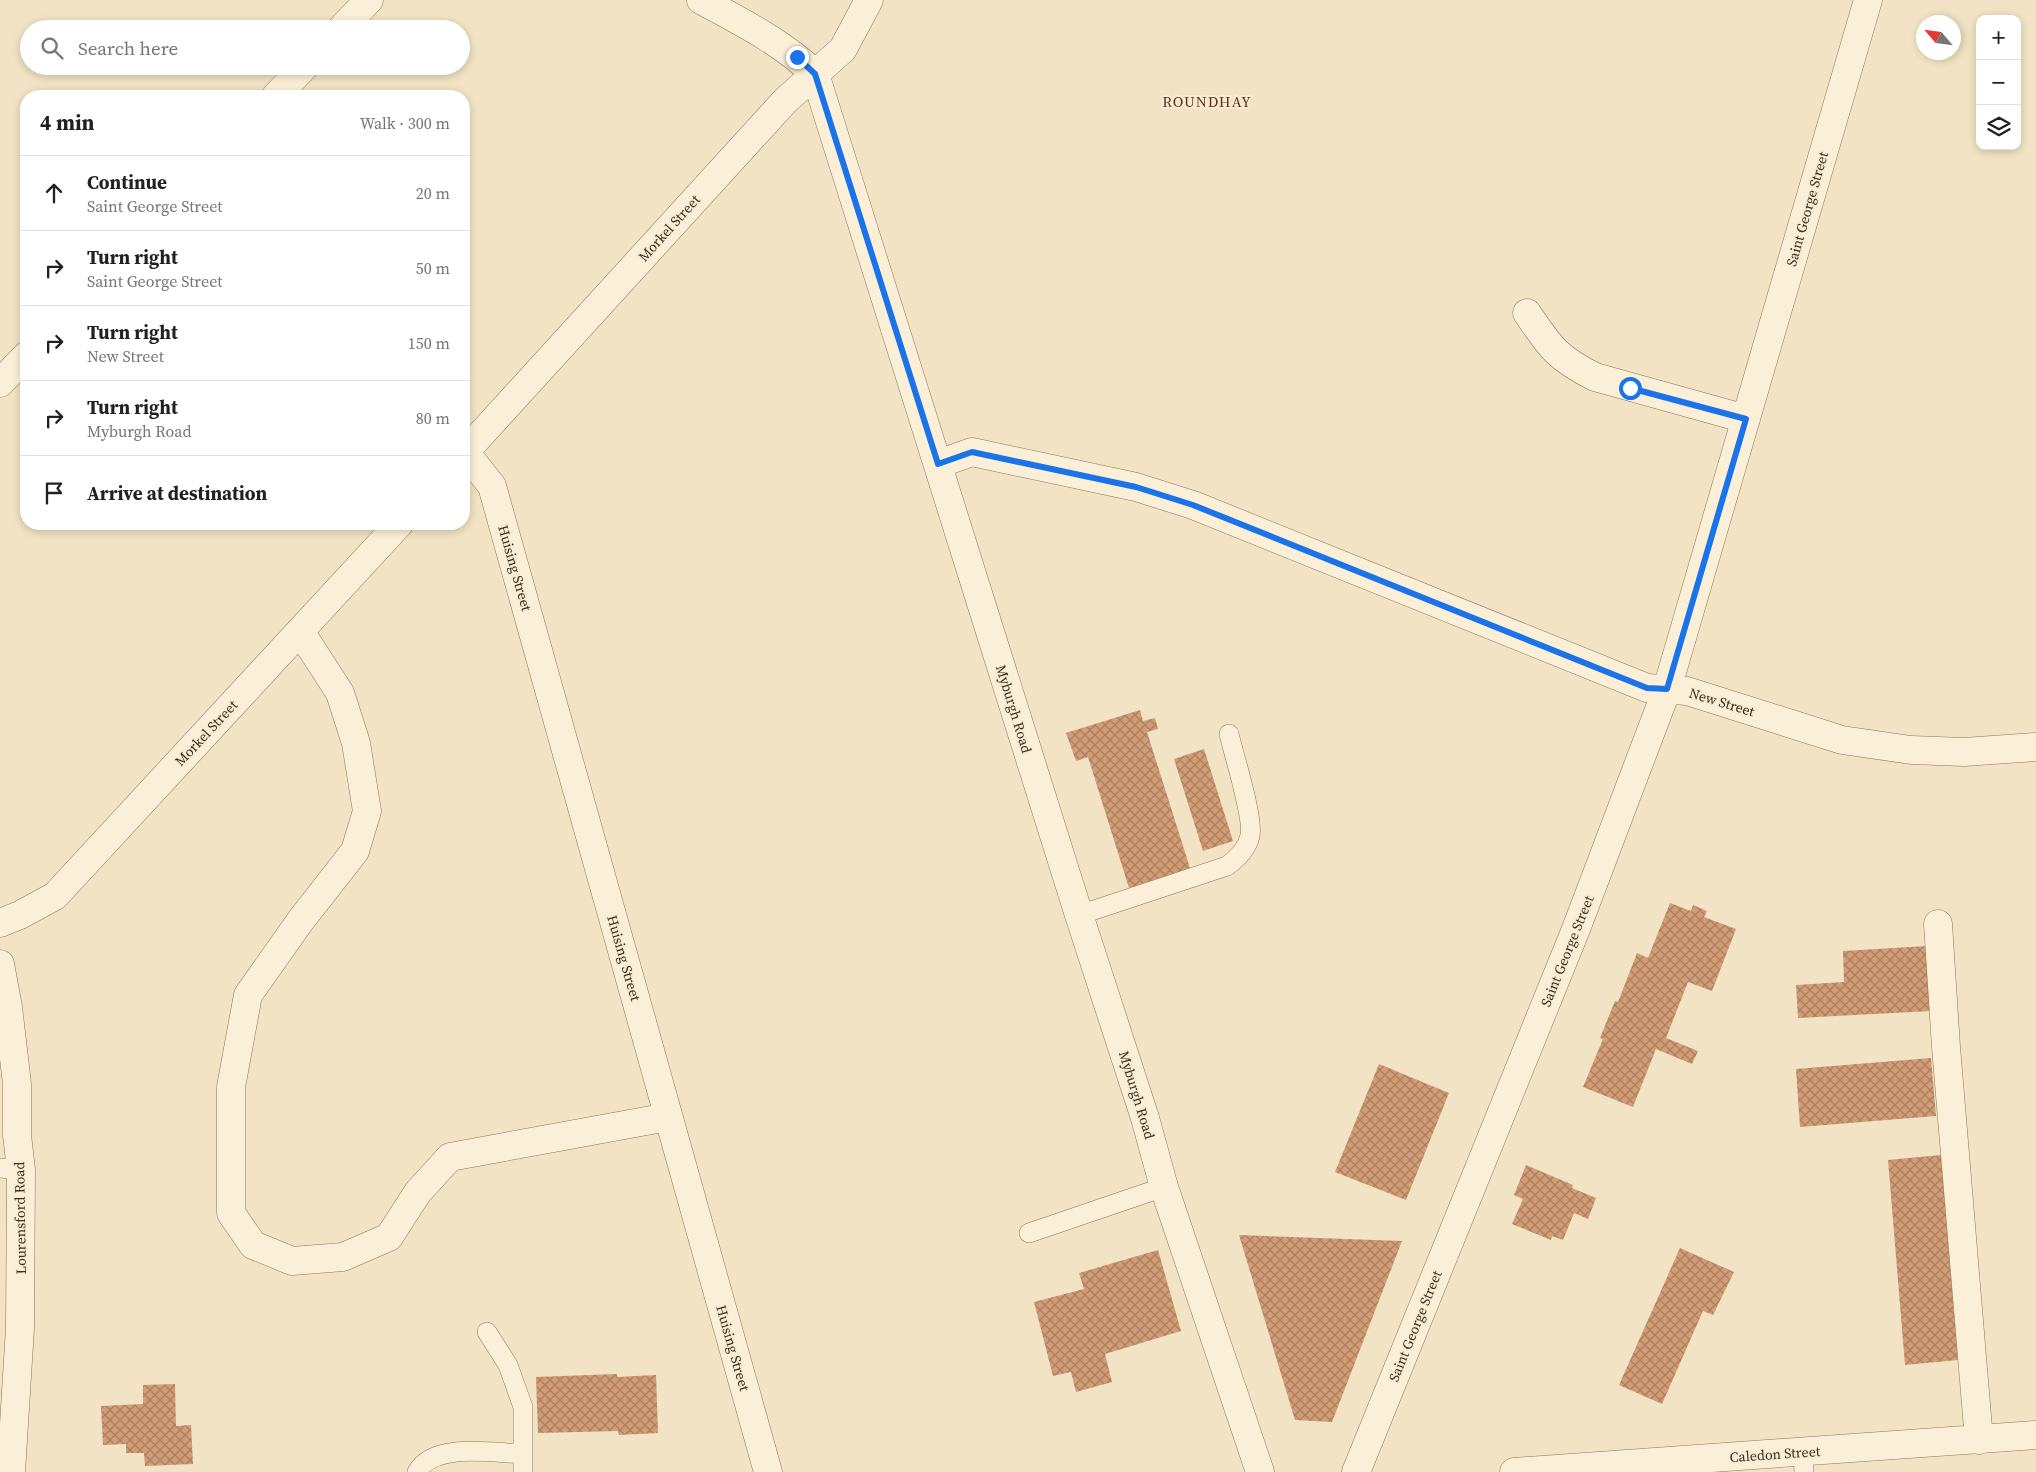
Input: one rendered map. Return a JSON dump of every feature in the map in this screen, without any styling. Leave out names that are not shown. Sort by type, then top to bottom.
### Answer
[{"type":"street","points":[[350,20],[369,0]]},
{"type":"street","name":"Myburgh Road","points":[[701,0],[769,37],[797,57],[815,74],[1079,915],[1146,1118],[1164,1187],[1260,1472]]},
{"type":"street","name":"Morkel Street","points":[[470,445],[785,101],[843,49],[869,0]]},
{"type":"street","name":"Saint George Street","points":[[1356,1472],[1572,938],[1667,689],[1868,0]]},
{"type":"street","points":[[282,90],[296,75]]},
{"type":"street","points":[[1527,313],[1550,348],[1572,366],[1595,377],[1630,388],[1746,419]]},
{"type":"street","points":[[0,383],[20,362]]},
{"type":"street","name":"New Street","points":[[938,464],[972,452],[1136,487],[1193,505],[1647,688],[1687,691],[1842,740],[1911,750],[1964,752],[2036,747]]},
{"type":"street","name":"Huising Street","points":[[470,459],[492,486],[768,1472]]},
{"type":"street","name":"Morkel Street","points":[[0,923],[20,915],[55,896],[393,530]]},
{"type":"street","points":[[300,631],[340,693],[356,743],[367,811],[354,851],[301,920],[248,995],[232,1087],[231,1213],[253,1245],[292,1261],[343,1257],[390,1237],[418,1192],[450,1158],[668,1117]]},
{"type":"street","points":[[1938,924],[1946,1047],[1979,1440]]},
{"type":"street","name":"Lourensford Road","points":[[0,964],[8,1007],[16,1084],[17,1135],[10,1169],[20,1328],[11,1472]]},
{"type":"street","name":"Caledon Street","points":[[1514,1472],[1804,1462],[1979,1440],[2036,1435]]},
{"type":"lane","points":[[1079,915],[1228,866],[1238,858],[1246,848],[1252,827],[1229,734]]},
{"type":"lane","points":[[1030,1233],[1164,1187]]},
{"type":"lane","points":[[417,1472],[432,1457],[448,1452],[523,1463],[523,1407],[508,1365],[487,1332]]},
{"type":"building","points":[[1140,710],[1143,721],[1155,718],[1158,729],[1147,732],[1190,868],[1129,888],[1088,757],[1076,761],[1066,733]]},
{"type":"building","points":[[1204,749],[1233,841],[1203,851],[1174,759]]},
{"type":"building","points":[[1670,903],[1691,911],[1693,905],[1707,911],[1704,917],[1736,929],[1712,991],[1688,982],[1666,1038],[1698,1051],[1692,1064],[1656,1049],[1633,1107],[1583,1087],[1603,1039],[1600,1038],[1615,1001],[1618,1002],[1637,953],[1648,958]]},
{"type":"building","points":[[1927,946],[1931,1011],[1798,1018],[1796,985],[1844,982],[1843,951]]},
{"type":"building","points":[[1931,1058],[1936,1116],[1800,1127],[1796,1069]]},
{"type":"building","points":[[1379,1064],[1449,1093],[1406,1200],[1335,1172]]},
{"type":"building","points":[[1941,1155],[1958,1360],[1905,1365],[1888,1160]]},
{"type":"building","points":[[1526,1165],[1573,1185],[1572,1188],[1596,1198],[1588,1219],[1574,1213],[1563,1240],[1552,1236],[1551,1240],[1512,1224],[1523,1199],[1514,1195]]},
{"type":"building","points":[[1239,1235],[1402,1241],[1332,1422],[1295,1420]]},
{"type":"building","points":[[1680,1248],[1734,1272],[1713,1315],[1703,1311],[1662,1404],[1619,1385]]},
{"type":"building","points":[[1158,1250],[1181,1331],[1105,1354],[1112,1382],[1076,1392],[1071,1372],[1053,1376],[1034,1302],[1084,1289],[1079,1273]]},
{"type":"building","points":[[617,1374],[617,1377],[656,1375],[658,1433],[619,1435],[618,1431],[538,1433],[536,1377]]},
{"type":"building","points":[[175,1384],[176,1426],[191,1425],[193,1464],[145,1466],[144,1453],[126,1453],[126,1444],[103,1445],[101,1406],[143,1404],[143,1385]]},
{"type":"district","name":"ROUNDHAY","points":[[1207,102]]},
{"type":"route","points":[[797,57],[815,74],[938,464],[972,452],[1136,487],[1193,505],[1647,688],[1667,689],[1746,419],[1630,388]]}]
